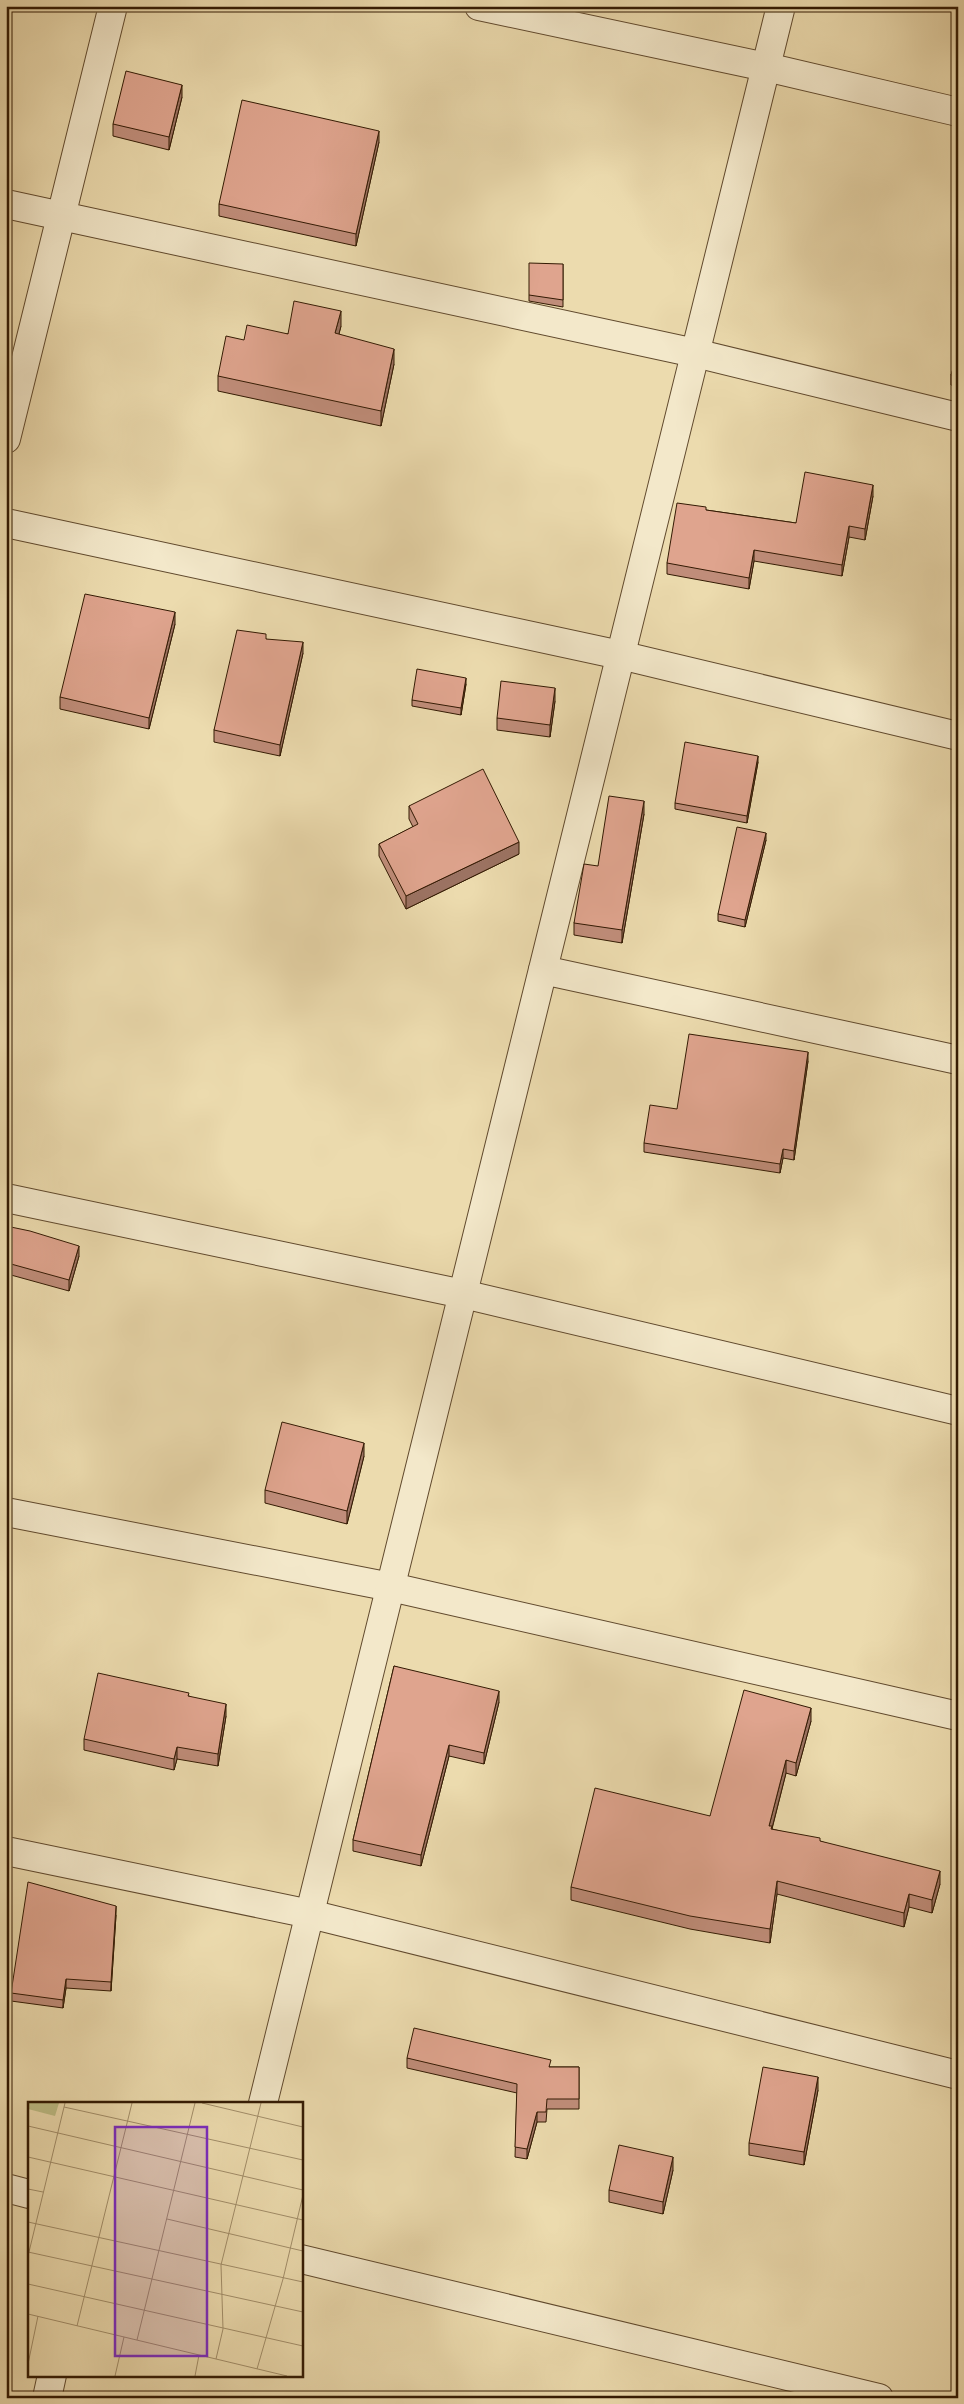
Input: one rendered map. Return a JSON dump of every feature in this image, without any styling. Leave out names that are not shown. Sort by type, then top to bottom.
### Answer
[{"type":"street","points":[[6,438],[113,6]]},
{"type":"street","points":[[479,6],[766,66],[958,112]]},
{"type":"street","points":[[263,2102],[781,6]]},
{"type":"street","points":[[6,204],[695,354],[958,417]]},
{"type":"street","points":[[6,523],[620,655],[958,736]]},
{"type":"street","points":[[543,970],[958,1060]]},
{"type":"street","points":[[6,1198],[463,1294],[958,1411]]},
{"type":"street","points":[[6,1512],[390,1587],[958,1716]]},
{"type":"street","points":[[6,1851],[310,1914],[958,2075]]},
{"type":"street","points":[[6,2188],[28,2194]]},
{"type":"street","points":[[302,2259],[879,2398]]},
{"type":"street","points":[[47,2398],[52,2376]]},
{"type":"building","points":[[126,71],[182,85],[169,137],[113,124]]},
{"type":"building","points":[[242,100],[379,131],[356,234],[219,204]]},
{"type":"building","points":[[529,263],[563,264],[563,300],[529,295]]},
{"type":"building","points":[[294,301],[341,311],[335,333],[394,349],[381,411],[218,376],[226,336],[244,340],[247,325],[288,334]]},
{"type":"building","points":[[958,353],[958,376],[951,375]]},
{"type":"building","points":[[805,472],[873,485],[865,529],[849,526],[842,565],[754,550],[749,578],[667,563],[677,503],[706,507],[706,510],[796,523]]},
{"type":"building","points":[[85,594],[175,612],[149,718],[60,697]]},
{"type":"building","points":[[237,630],[266,634],[266,639],[303,642],[280,745],[214,730]]},
{"type":"building","points":[[417,669],[466,678],[461,708],[412,700]]},
{"type":"building","points":[[501,681],[555,688],[550,725],[497,718]]},
{"type":"building","points":[[685,742],[758,756],[747,816],[675,803]]},
{"type":"building","points":[[483,769],[519,842],[406,896],[379,844],[418,824],[409,806]]},
{"type":"building","points":[[609,796],[644,801],[622,930],[574,923],[584,864],[598,866]]},
{"type":"building","points":[[737,827],[766,833],[745,920],[718,914]]},
{"type":"building","points":[[689,1034],[808,1052],[794,1151],[783,1149],[780,1164],[644,1143],[650,1105],[677,1109]]},
{"type":"building","points":[[6,1226],[30,1231],[79,1246],[69,1280],[11,1264],[6,1283]]},
{"type":"building","points":[[282,1422],[364,1443],[347,1511],[265,1490]]},
{"type":"building","points":[[394,1666],[499,1691],[484,1753],[449,1745],[421,1855],[353,1840]]},
{"type":"building","points":[[98,1673],[189,1693],[188,1696],[226,1704],[218,1754],[177,1747],[174,1759],[84,1739]]},
{"type":"building","points":[[744,1690],[811,1708],[796,1763],[786,1760],[769,1826],[772,1826],[771,1829],[820,1838],[820,1841],[940,1871],[932,1900],[909,1894],[904,1913],[777,1881],[770,1929],[690,1916],[571,1887],[595,1788],[710,1816]]},
{"type":"building","points":[[28,1882],[116,1906],[111,1982],[66,1979],[63,2000],[11,1993]]},
{"type":"building","points":[[414,2028],[551,2060],[549,2067],[579,2067],[579,2099],[547,2099],[546,2112],[537,2112],[527,2149],[515,2147],[517,2084],[407,2058]]},
{"type":"building","points":[[763,2067],[818,2077],[804,2152],[749,2143]]},
{"type":"building","points":[[619,2145],[673,2157],[663,2202],[609,2190]]}]
